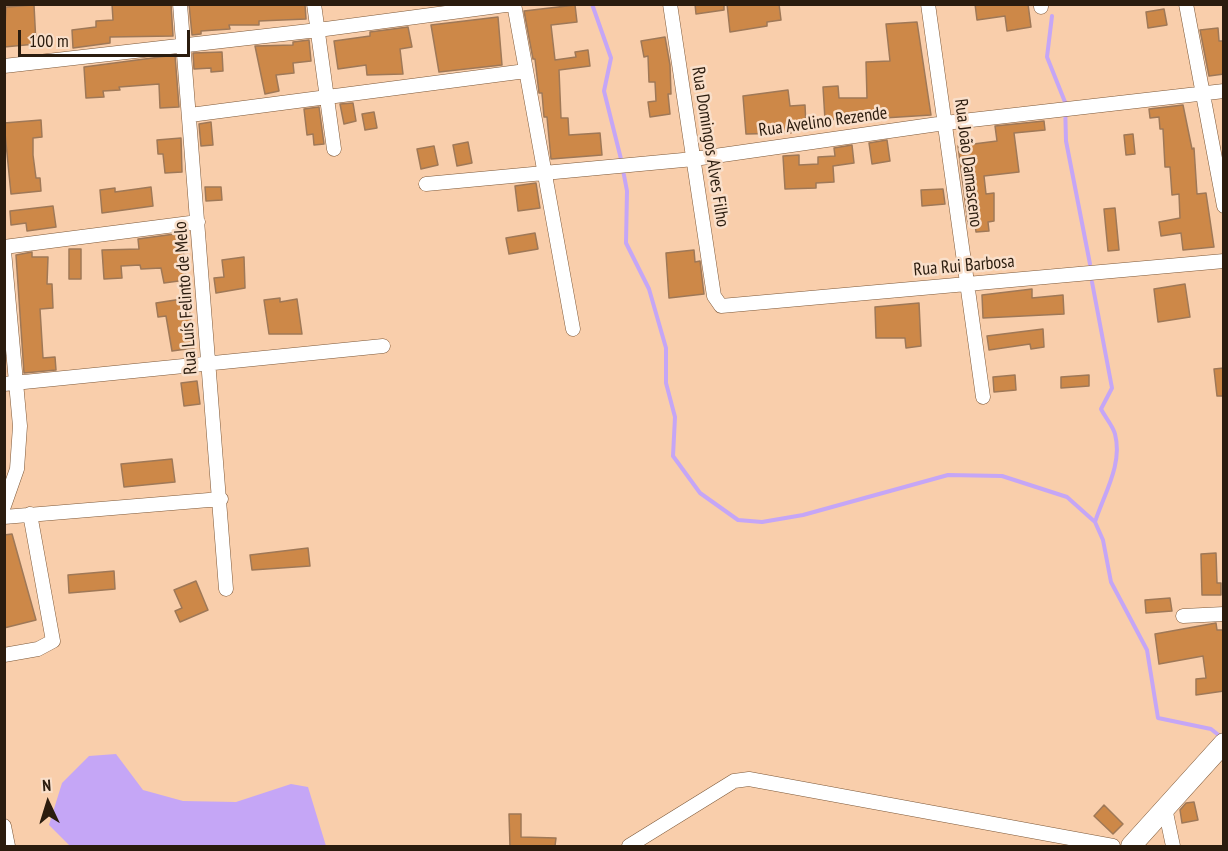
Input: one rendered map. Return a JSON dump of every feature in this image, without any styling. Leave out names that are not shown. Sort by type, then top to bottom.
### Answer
[{"type":"main road","points":[[1131,846],[1224,742]]},
{"type":"street","name":"Rua Luís Felinto de Melo","points":[[180,4],[221,498],[226,589]]},
{"type":"street","points":[[314,4],[334,149]]},
{"type":"street","points":[[4,66],[318,30],[513,4],[573,329]]},
{"type":"street","name":"Rua Domingos Alves Filho","points":[[670,4],[714,296]]},
{"type":"street","name":"Rua João Damasceno","points":[[928,4],[965,284],[983,397]]},
{"type":"street","points":[[1186,4],[1224,206]]},
{"type":"street","points":[[190,115],[526,71]]},
{"type":"street","name":"Rua Avelino Rezende","points":[[426,184],[694,159],[945,123],[1224,91]]},
{"type":"street","points":[[4,506],[12,487],[20,447],[10,383],[4,249],[198,222]]},
{"type":"street","name":"Rua Rui Barbosa","points":[[714,296],[718,304],[725,307],[1224,261]]},
{"type":"street","points":[[10,383],[383,346]]},
{"type":"street","points":[[4,517],[221,498]]},
{"type":"street","points":[[4,655],[38,649],[52,640],[30,514]]},
{"type":"street","points":[[1183,616],[1224,614]]},
{"type":"street","points":[[629,846],[734,781],[749,779],[1113,846]]},
{"type":"street","points":[[1166,808],[1173,846]]},
{"type":"shaded area","points":[[116,754],[143,790],[183,801],[236,802],[291,784],[308,787],[326,846],[70,846],[49,825],[62,783],[89,756]]},
{"type":"building","points":[[112,4],[171,4],[173,36],[110,37],[110,43],[73,48],[72,30],[96,27],[96,21],[113,20]]},
{"type":"building","points":[[189,4],[305,5],[306,19],[259,21],[259,25],[229,25],[230,29],[201,31],[201,34],[192,35]]},
{"type":"building","points":[[695,4],[724,4],[724,10],[696,14]]},
{"type":"building","points":[[727,4],[779,4],[781,20],[767,22],[767,26],[730,32]]},
{"type":"building","points":[[975,4],[1028,4],[1031,27],[1007,31],[1005,16],[977,20]]},
{"type":"building","points":[[34,5],[36,44],[4,47],[6,7]]},
{"type":"building","points":[[575,5],[577,22],[551,25],[555,60],[576,57],[575,52],[588,50],[590,66],[559,70],[561,118],[568,118],[569,135],[600,133],[602,155],[551,159],[547,117],[544,117],[542,93],[539,93],[535,59],[533,59],[524,11]]},
{"type":"building","points":[[1164,9],[1167,25],[1148,28],[1146,12]]},
{"type":"building","points":[[498,17],[502,65],[439,72],[431,25]]},
{"type":"building","points":[[917,22],[931,115],[868,119],[868,115],[840,115],[841,119],[825,120],[823,87],[838,86],[839,98],[867,98],[866,62],[890,61],[886,24]]},
{"type":"building","points":[[408,27],[412,47],[400,49],[403,74],[367,75],[366,65],[338,69],[334,41],[370,36],[370,32]]},
{"type":"building","points":[[1218,28],[1219,41],[1224,41],[1224,74],[1209,76],[1200,30]]},
{"type":"building","points":[[665,37],[670,65],[671,94],[668,94],[670,114],[650,117],[648,102],[656,101],[655,82],[649,82],[648,56],[644,57],[641,41]]},
{"type":"building","points":[[309,40],[311,61],[293,63],[294,73],[276,75],[279,91],[265,94],[255,46],[293,45],[293,42]]},
{"type":"building","points":[[222,52],[223,71],[211,72],[211,68],[194,69],[193,53]]},
{"type":"building","points":[[175,55],[179,107],[160,108],[159,84],[119,87],[120,90],[103,91],[104,97],[86,98],[84,67]]},
{"type":"building","points":[[788,90],[790,106],[805,105],[806,127],[791,128],[791,133],[746,134],[743,96]]},
{"type":"building","points":[[353,103],[356,121],[344,124],[340,104]]},
{"type":"building","points":[[1183,105],[1192,149],[1194,148],[1197,194],[1206,193],[1214,247],[1183,250],[1181,233],[1161,236],[1159,222],[1180,218],[1179,194],[1172,195],[1170,167],[1165,167],[1163,129],[1160,129],[1159,117],[1150,118],[1149,109]]},
{"type":"building","points":[[319,107],[324,144],[314,145],[313,134],[307,135],[304,109]]},
{"type":"building","points":[[374,112],[377,128],[365,130],[362,114]]},
{"type":"building","points":[[41,120],[42,137],[33,138],[33,155],[36,178],[40,178],[41,191],[11,194],[4,123]]},
{"type":"building","points":[[1044,121],[1045,130],[1014,133],[1019,172],[984,176],[986,194],[994,193],[994,221],[988,222],[989,231],[976,232],[975,224],[968,224],[958,146],[997,141],[995,126]]},
{"type":"building","points":[[211,122],[213,145],[201,146],[199,124]]},
{"type":"building","points":[[1133,134],[1135,154],[1126,155],[1124,135]]},
{"type":"building","points":[[181,138],[182,172],[165,173],[163,154],[158,154],[157,140]]},
{"type":"building","points":[[887,140],[890,161],[872,164],[869,143]]},
{"type":"building","points":[[468,142],[472,163],[457,166],[453,145]]},
{"type":"building","points":[[852,145],[854,163],[833,166],[834,182],[816,183],[816,188],[785,189],[783,156],[799,155],[799,165],[818,164],[818,157],[835,156],[834,148]]},
{"type":"building","points":[[434,146],[438,165],[421,169],[417,149]]},
{"type":"building","points":[[536,183],[540,208],[518,211],[515,186]]},
{"type":"building","points":[[151,187],[153,206],[102,213],[100,190],[115,188],[115,192]]},
{"type":"building","points":[[205,187],[221,187],[222,200],[206,201]]},
{"type":"building","points":[[943,189],[945,204],[922,206],[921,190]]},
{"type":"building","points":[[53,206],[56,227],[27,231],[26,223],[11,225],[10,211]]},
{"type":"building","points":[[1115,208],[1119,250],[1108,251],[1104,209]]},
{"type":"building","points":[[182,233],[186,280],[164,283],[161,268],[141,269],[140,265],[121,266],[122,278],[104,279],[102,250],[139,249],[138,239]]},
{"type":"building","points":[[535,233],[538,249],[509,254],[506,238]]},
{"type":"building","points":[[69,249],[81,249],[81,279],[69,279]]},
{"type":"building","points":[[694,250],[695,262],[700,261],[704,294],[669,298],[666,253]]},
{"type":"building","points":[[32,252],[32,257],[48,257],[47,284],[52,284],[53,308],[40,309],[43,358],[55,357],[56,370],[24,373],[16,255]]},
{"type":"building","points":[[244,257],[245,288],[216,293],[214,278],[224,277],[222,260]]},
{"type":"building","points":[[1185,284],[1190,317],[1158,322],[1154,289]]},
{"type":"building","points":[[1032,289],[1032,298],[1063,295],[1064,314],[983,318],[982,295]]},
{"type":"building","points":[[188,298],[194,348],[172,351],[166,316],[158,317],[156,303]]},
{"type":"building","points":[[280,298],[280,302],[297,299],[302,334],[269,334],[264,300]]},
{"type":"building","points":[[919,303],[921,346],[906,348],[905,338],[876,338],[875,307]]},
{"type":"building","points":[[1043,329],[1044,347],[1031,349],[1030,344],[989,350],[987,336]]},
{"type":"building","points":[[1224,368],[1224,396],[1217,396],[1214,369]]},
{"type":"building","points":[[1015,375],[1016,390],[994,392],[993,377]]},
{"type":"building","points":[[1089,375],[1089,386],[1061,388],[1061,377]]},
{"type":"building","points":[[197,381],[200,404],[184,406],[181,383]]},
{"type":"building","points":[[172,459],[175,482],[124,487],[121,464]]},
{"type":"building","points":[[12,534],[36,620],[4,628],[4,535]]},
{"type":"building","points":[[308,548],[310,566],[252,570],[250,555]]},
{"type":"building","points":[[1216,553],[1217,583],[1221,583],[1221,595],[1202,595],[1201,554]]},
{"type":"building","points":[[114,571],[115,589],[69,593],[68,575]]},
{"type":"building","points":[[196,581],[208,610],[180,622],[175,611],[182,608],[174,590]]},
{"type":"building","points":[[1170,598],[1172,611],[1146,613],[1145,600]]},
{"type":"building","points":[[1216,623],[1217,630],[1224,630],[1224,691],[1196,695],[1196,679],[1206,678],[1203,656],[1159,664],[1155,634]]},
{"type":"building","points":[[1194,802],[1198,820],[1182,823],[1180,810],[1186,803]]},
{"type":"building","points":[[1104,805],[1123,824],[1113,834],[1094,816]]},
{"type":"building","points":[[509,814],[521,814],[521,837],[556,838],[555,846],[510,846]]},
{"type":"waterway","points":[[592,4],[611,58],[604,91],[622,163]]},
{"type":"waterway","points":[[1052,16],[1047,57],[1065,102],[1066,141],[1090,264]]},
{"type":"waterway","points":[[623,170],[627,191],[626,243],[649,289],[666,348],[666,383],[675,417],[673,456],[700,493],[738,520],[762,522],[803,515],[948,475],[1002,476],[1067,497],[1095,522]]},
{"type":"waterway","points":[[1092,282],[1112,388],[1101,409],[1114,431],[1117,445],[1115,468],[1095,522],[1103,540],[1111,582],[1147,650],[1158,718],[1211,729],[1221,737]]}]
